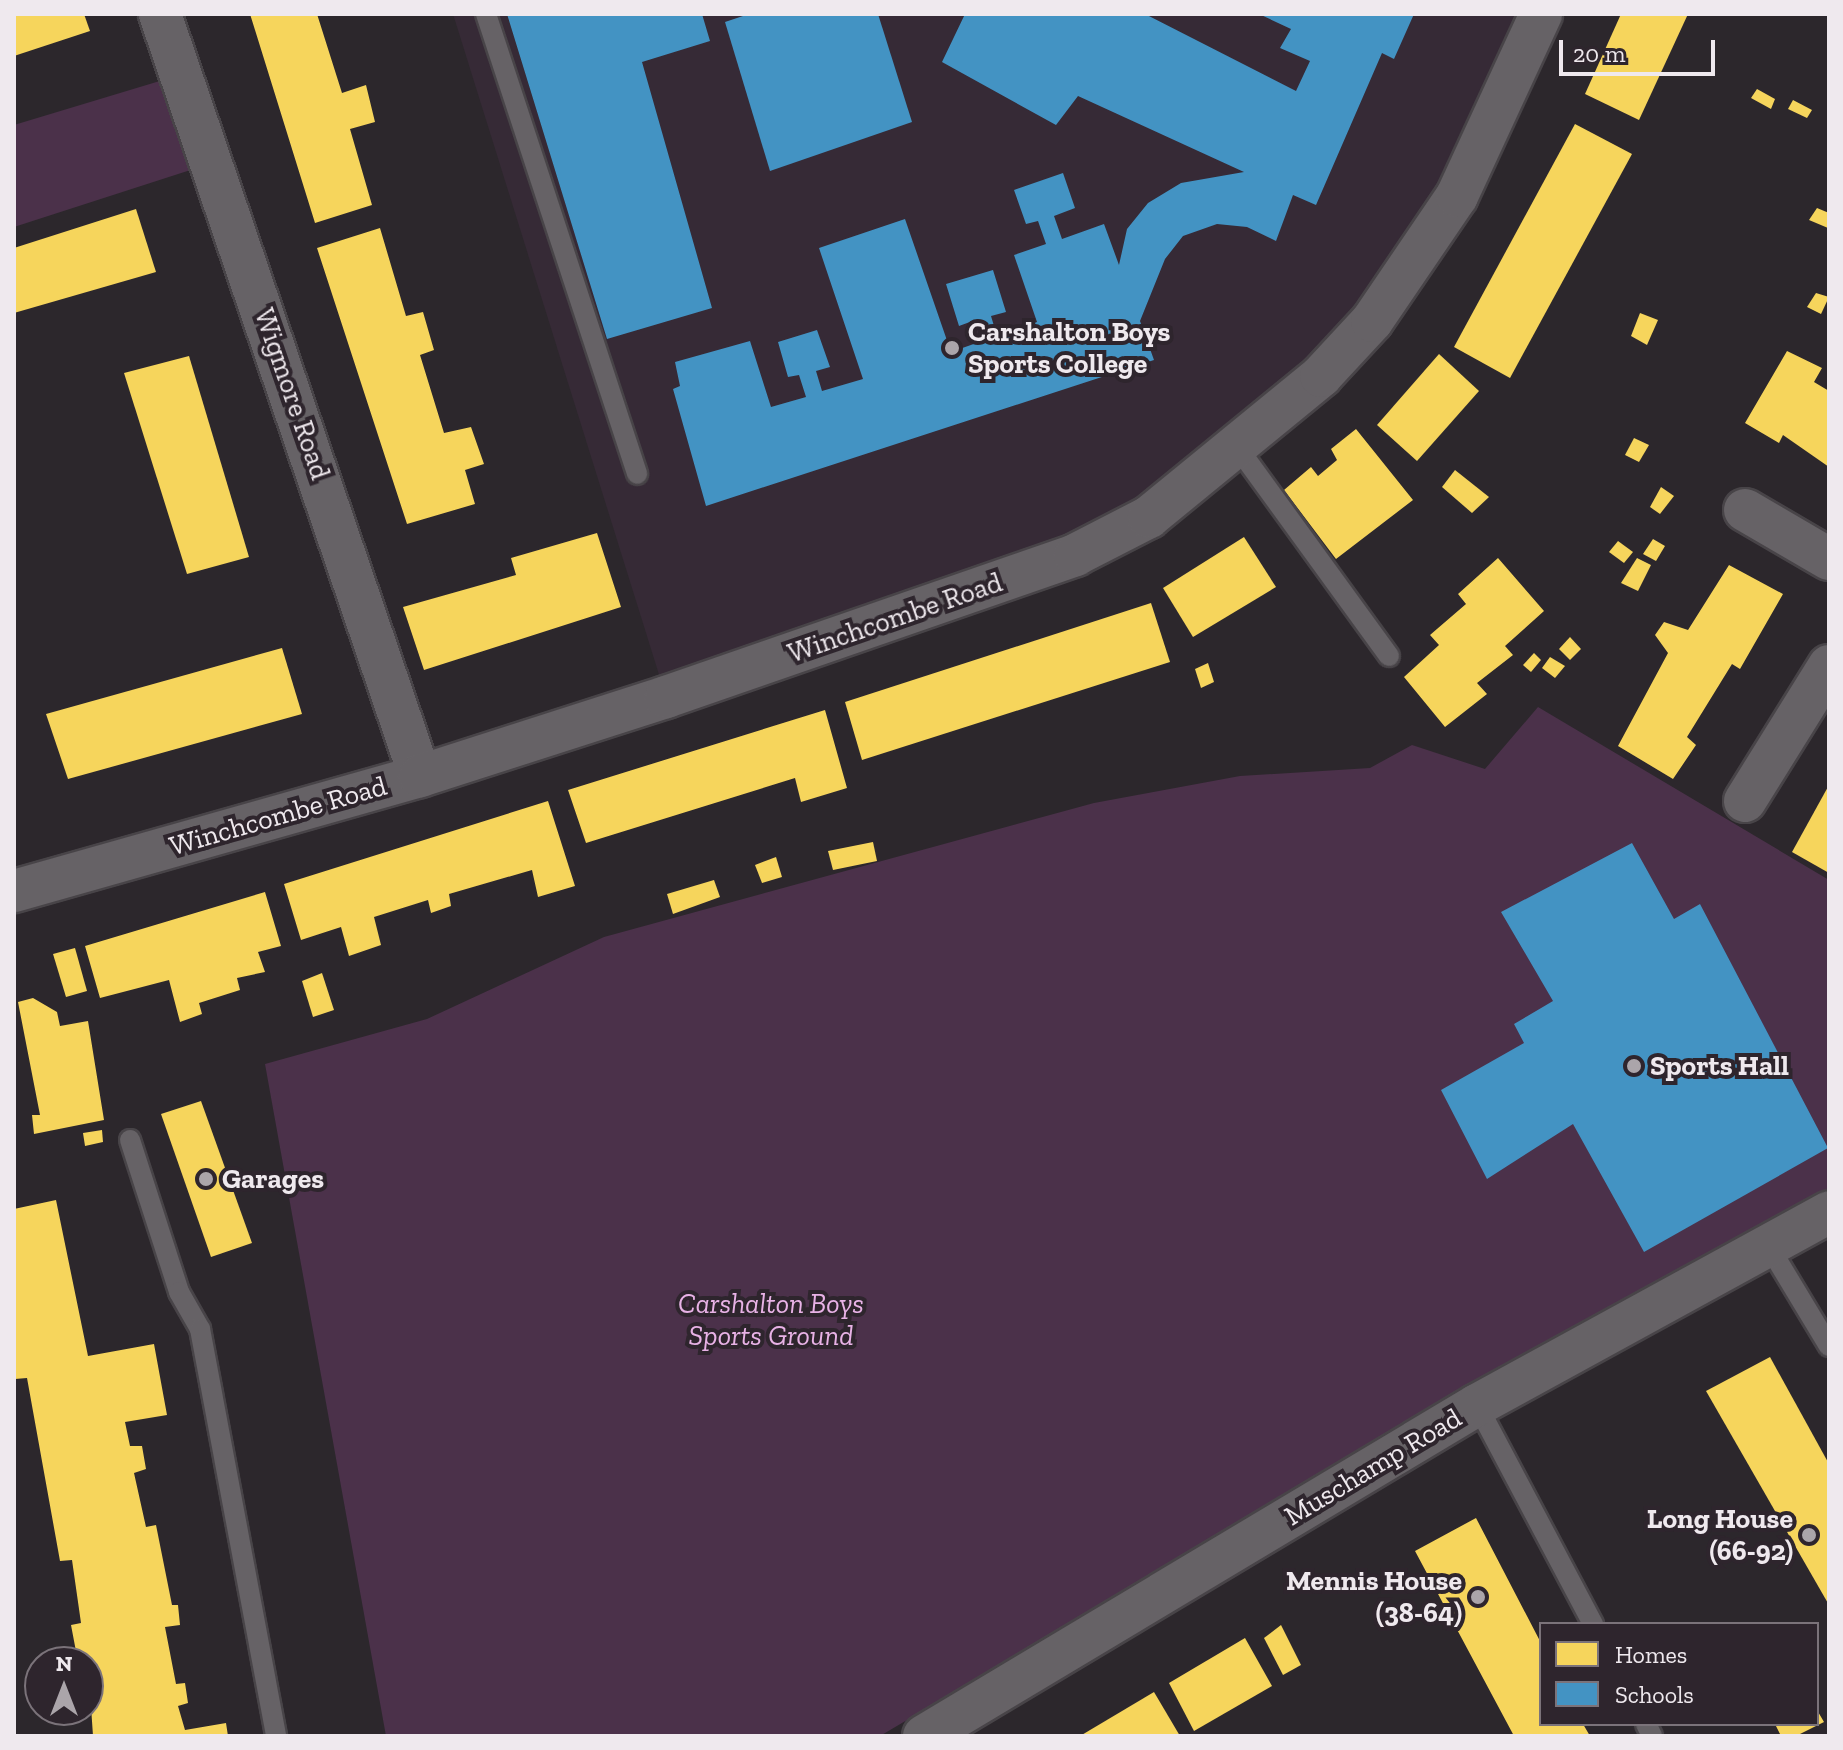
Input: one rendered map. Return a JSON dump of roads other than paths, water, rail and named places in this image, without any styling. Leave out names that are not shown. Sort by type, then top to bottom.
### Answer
[{"type":"street","name":"Wigmore Road","points":[[160,14],[420,776]]},
{"type":"street","name":"Winchcombe Road","points":[[14,891],[420,776],[1075,555],[1149,517],[1321,376],[1411,269],[1457,196],[1541,14]]},
{"type":"street","points":[[1745,510],[1829,559]]},
{"type":"street","points":[[1745,801],[1829,666]]},
{"type":"street","name":"Muschamp Road","points":[[924,1736],[1477,1405],[1829,1212]]},
{"type":"lane","points":[[486,14],[637,474]]},
{"type":"lane","points":[[1235,444],[1389,656]]},
{"type":"lane","points":[[130,1140],[179,1292],[200,1329],[276,1736]]},
{"type":"lane","points":[[1768,1245],[1829,1346]]},
{"type":"lane","points":[[1477,1405],[1592,1622]]},
{"type":"place","name":"Carshalton Boys Sports College","points":[[952,348]]},
{"type":"place","name":"Sports Hall","points":[[1634,1066]]},
{"type":"place","name":"Garages","points":[[206,1179]]},
{"type":"place","name":"Long House (66-92)","points":[[1809,1535]]},
{"type":"place","name":"Mennis House (38-64)","points":[[1478,1597]]},
{"type":"park label","name":"Carshalton Boys Sports Ground","points":[[771,1320]]}]
